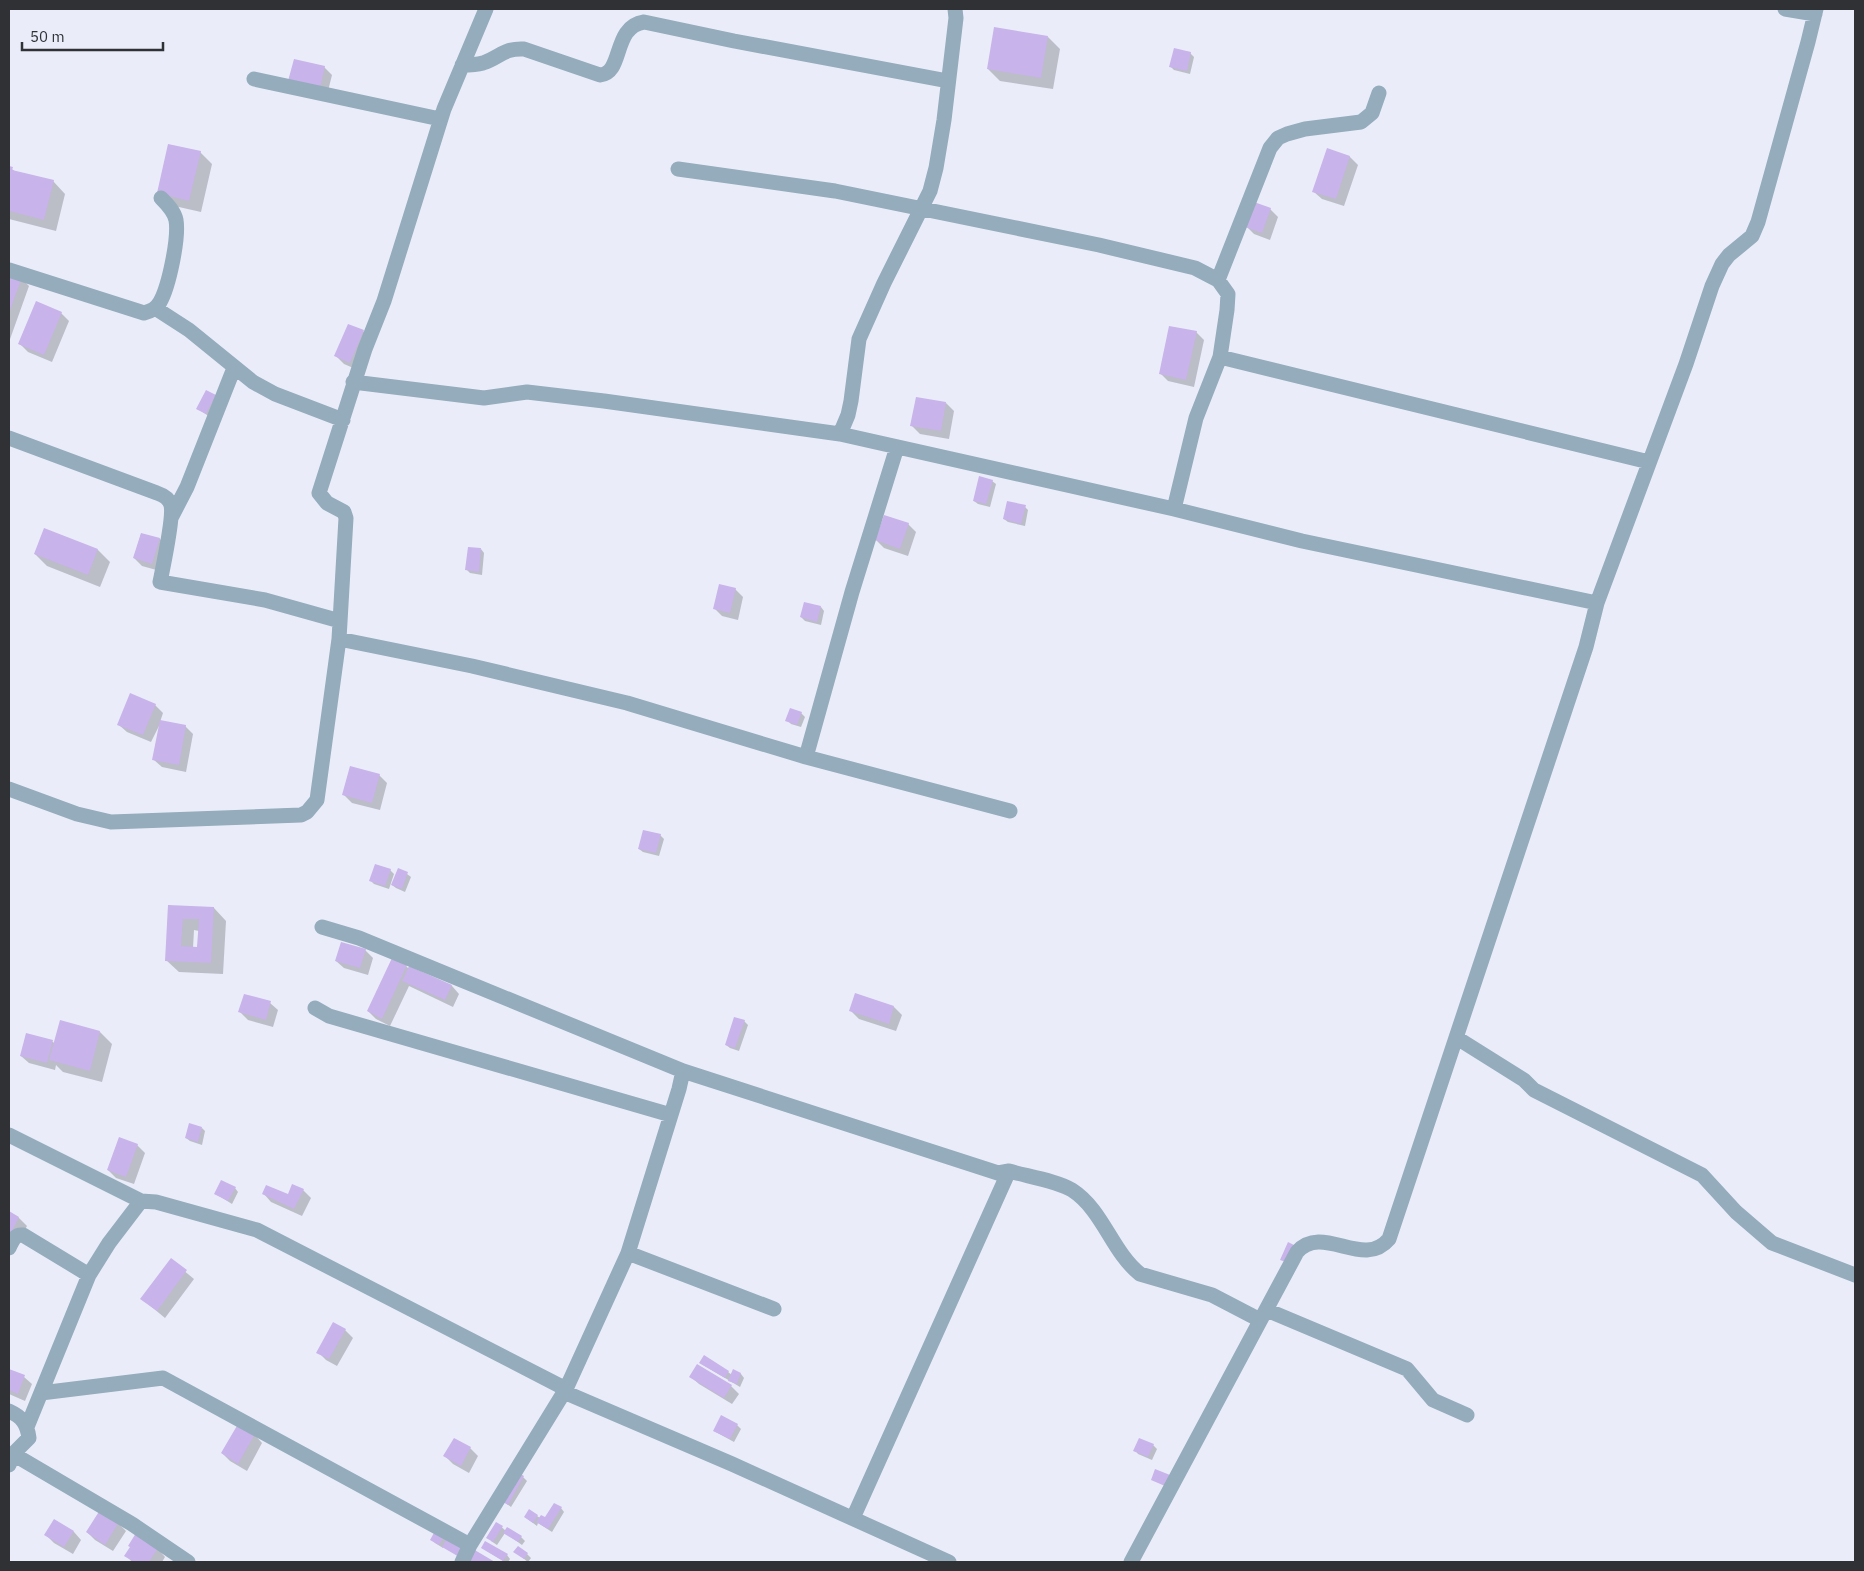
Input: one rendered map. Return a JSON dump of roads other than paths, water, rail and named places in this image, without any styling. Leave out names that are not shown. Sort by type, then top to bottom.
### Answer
[{"type":"street","points":[[9,789],[78,814],[111,822],[301,815],[307,812],[317,800],[339,639],[345,514],[326,503],[318,493],[343,420],[353,382],[384,301],[440,119],[486,9]]},
{"type":"street","points":[[840,434],[848,415],[851,401],[859,338],[930,191],[936,168],[956,18],[955,9]]},
{"type":"street","points":[[1131,1562],[1297,1252],[1302,1246],[1312,1242],[1325,1242],[1365,1251],[1374,1250],[1383,1247],[1389,1239],[1586,647],[1597,602],[1686,364],[1717,274],[1729,256],[1752,236],[1758,222],[1815,11],[1785,9]]},
{"type":"street","points":[[462,65],[482,63],[505,50],[513,48],[524,49],[600,75],[612,68],[627,30],[631,26],[644,22],[734,41],[948,80]]},
{"type":"street","points":[[254,79],[440,119]]},
{"type":"street","points":[[1218,280],[1267,156],[1278,138],[1305,129],[1361,122],[1372,113],[1379,93]]},
{"type":"street","points":[[678,169],[835,191],[1099,245],[1195,268],[1218,280],[1228,294],[1220,357],[1196,418],[1174,509]]},
{"type":"street","points":[[9,270],[144,313],[155,308],[160,303],[166,287],[177,231],[175,218],[168,205],[161,198]]},
{"type":"street","points":[[155,308],[188,330],[253,382],[276,394],[343,420]]},
{"type":"street","points":[[1220,357],[1649,462]]},
{"type":"street","points":[[171,518],[187,487],[234,368]]},
{"type":"street","points":[[353,382],[484,398],[527,392],[840,434],[1174,509],[1302,541],[1597,602]]},
{"type":"street","points":[[9,438],[163,495],[169,500],[172,506],[171,518],[160,582],[265,600],[340,622]]},
{"type":"street","points":[[806,757],[852,592],[897,446]]},
{"type":"street","points":[[339,639],[472,666],[627,703],[806,757],[1010,811]]},
{"type":"street","points":[[322,927],[359,938],[683,1071],[998,1173],[1009,1171],[1062,1185],[1083,1199],[1097,1215],[1131,1267],[1140,1274],[1212,1295],[1407,1370],[1433,1400],[1467,1415]]},
{"type":"street","points":[[315,1008],[329,1016],[671,1115]]},
{"type":"street","points":[[1457,1038],[1524,1080],[1534,1090],[1702,1175],[1736,1212],[1772,1244],[1855,1275]]},
{"type":"street","points":[[462,1562],[470,1545],[565,1390],[628,1253],[683,1071]]},
{"type":"street","points":[[9,1136],[141,1201],[156,1202],[257,1230],[565,1390],[854,1518],[925,1553],[949,1562]]},
{"type":"street","points":[[854,1518],[1009,1171]]},
{"type":"street","points":[[27,1427],[89,1275],[109,1243],[141,1201]]},
{"type":"street","points":[[9,1248],[17,1235],[23,1235],[89,1275]]},
{"type":"street","points":[[628,1253],[774,1309]]},
{"type":"street","points":[[41,1394],[163,1378],[470,1545]]},
{"type":"street","points":[[9,1410],[24,1420],[29,1438],[11,1459],[132,1524],[188,1562]]}]
